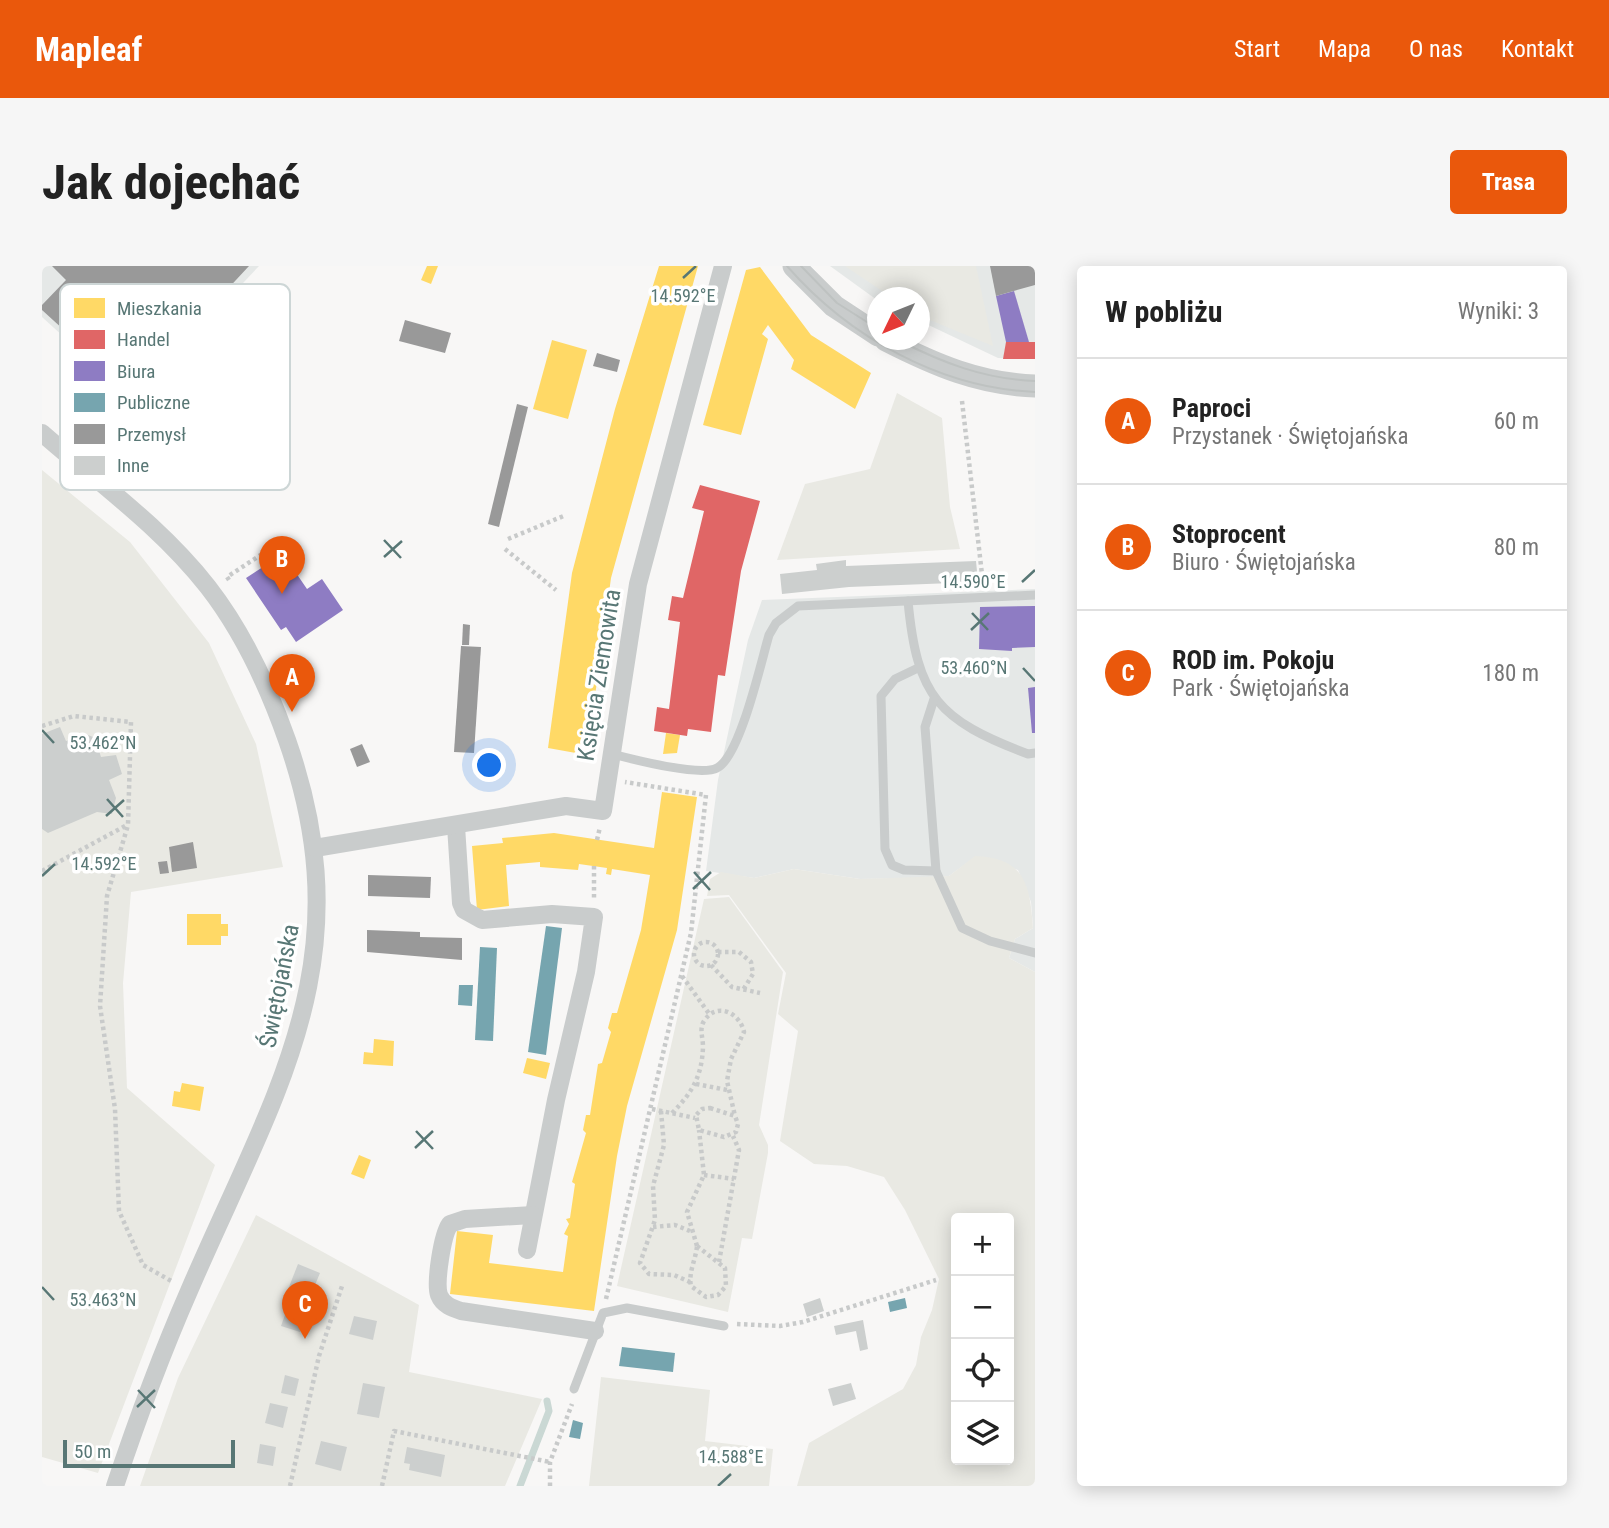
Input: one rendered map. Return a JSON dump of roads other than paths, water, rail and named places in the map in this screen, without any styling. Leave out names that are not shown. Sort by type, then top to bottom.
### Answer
[{"type":"street","name":"Księcia Ziemowita","points":[[315,848],[566,806],[603,811],[647,542],[723,266]]},
{"type":"street","points":[[794,266],[834,306],[867,328]]},
{"type":"street","points":[[907,350],[977,380],[1035,386]]},
{"type":"street","name":"Świętojańska","points":[[42,433],[60,448]]},
{"type":"street","name":"Świętojańska","points":[[112,490],[136,509],[209,588],[234,626],[275,707],[307,803],[315,848],[318,914],[312,973],[283,1082],[189,1291],[139,1414],[115,1486]]},
{"type":"street","points":[[456,826],[461,902],[471,916],[482,920],[552,914],[594,917],[586,972],[555,1100],[527,1250]]},
{"type":"street","points":[[533,1215],[465,1219],[450,1224],[444,1236],[438,1287],[440,1297],[451,1307],[461,1311],[595,1331]]},
{"type":"lane","points":[[612,754],[661,765],[703,770],[717,768],[735,749],[769,635],[785,615],[797,606],[1035,595]]},
{"type":"lane","points":[[908,601],[918,668],[934,699],[957,721],[983,736],[1035,754]]},
{"type":"lane","points":[[918,668],[895,679],[881,696],[885,849],[891,865],[904,870],[936,871]]},
{"type":"lane","points":[[934,699],[925,727],[936,871],[962,928],[990,941],[1035,953]]},
{"type":"lane","points":[[574,1389],[603,1313],[627,1308],[724,1326]]},
{"type":"waterway","points":[[520,1486],[549,1411],[547,1401]]},
{"type":"tram line","points":[[787,266],[839,315],[899,354],[965,381],[1035,392]]},
{"type":"tram line","points":[[801,266],[837,303],[867,322]]},
{"type":"tram line","points":[[919,350],[981,373],[1035,381]]},
{"type":"place","name":"Stoprocent","points":[[282,594]]},
{"type":"place","name":"Paproci","points":[[292,712]]},
{"type":"place","name":"ROD im. Pokoju","points":[[305,1339]]}]
